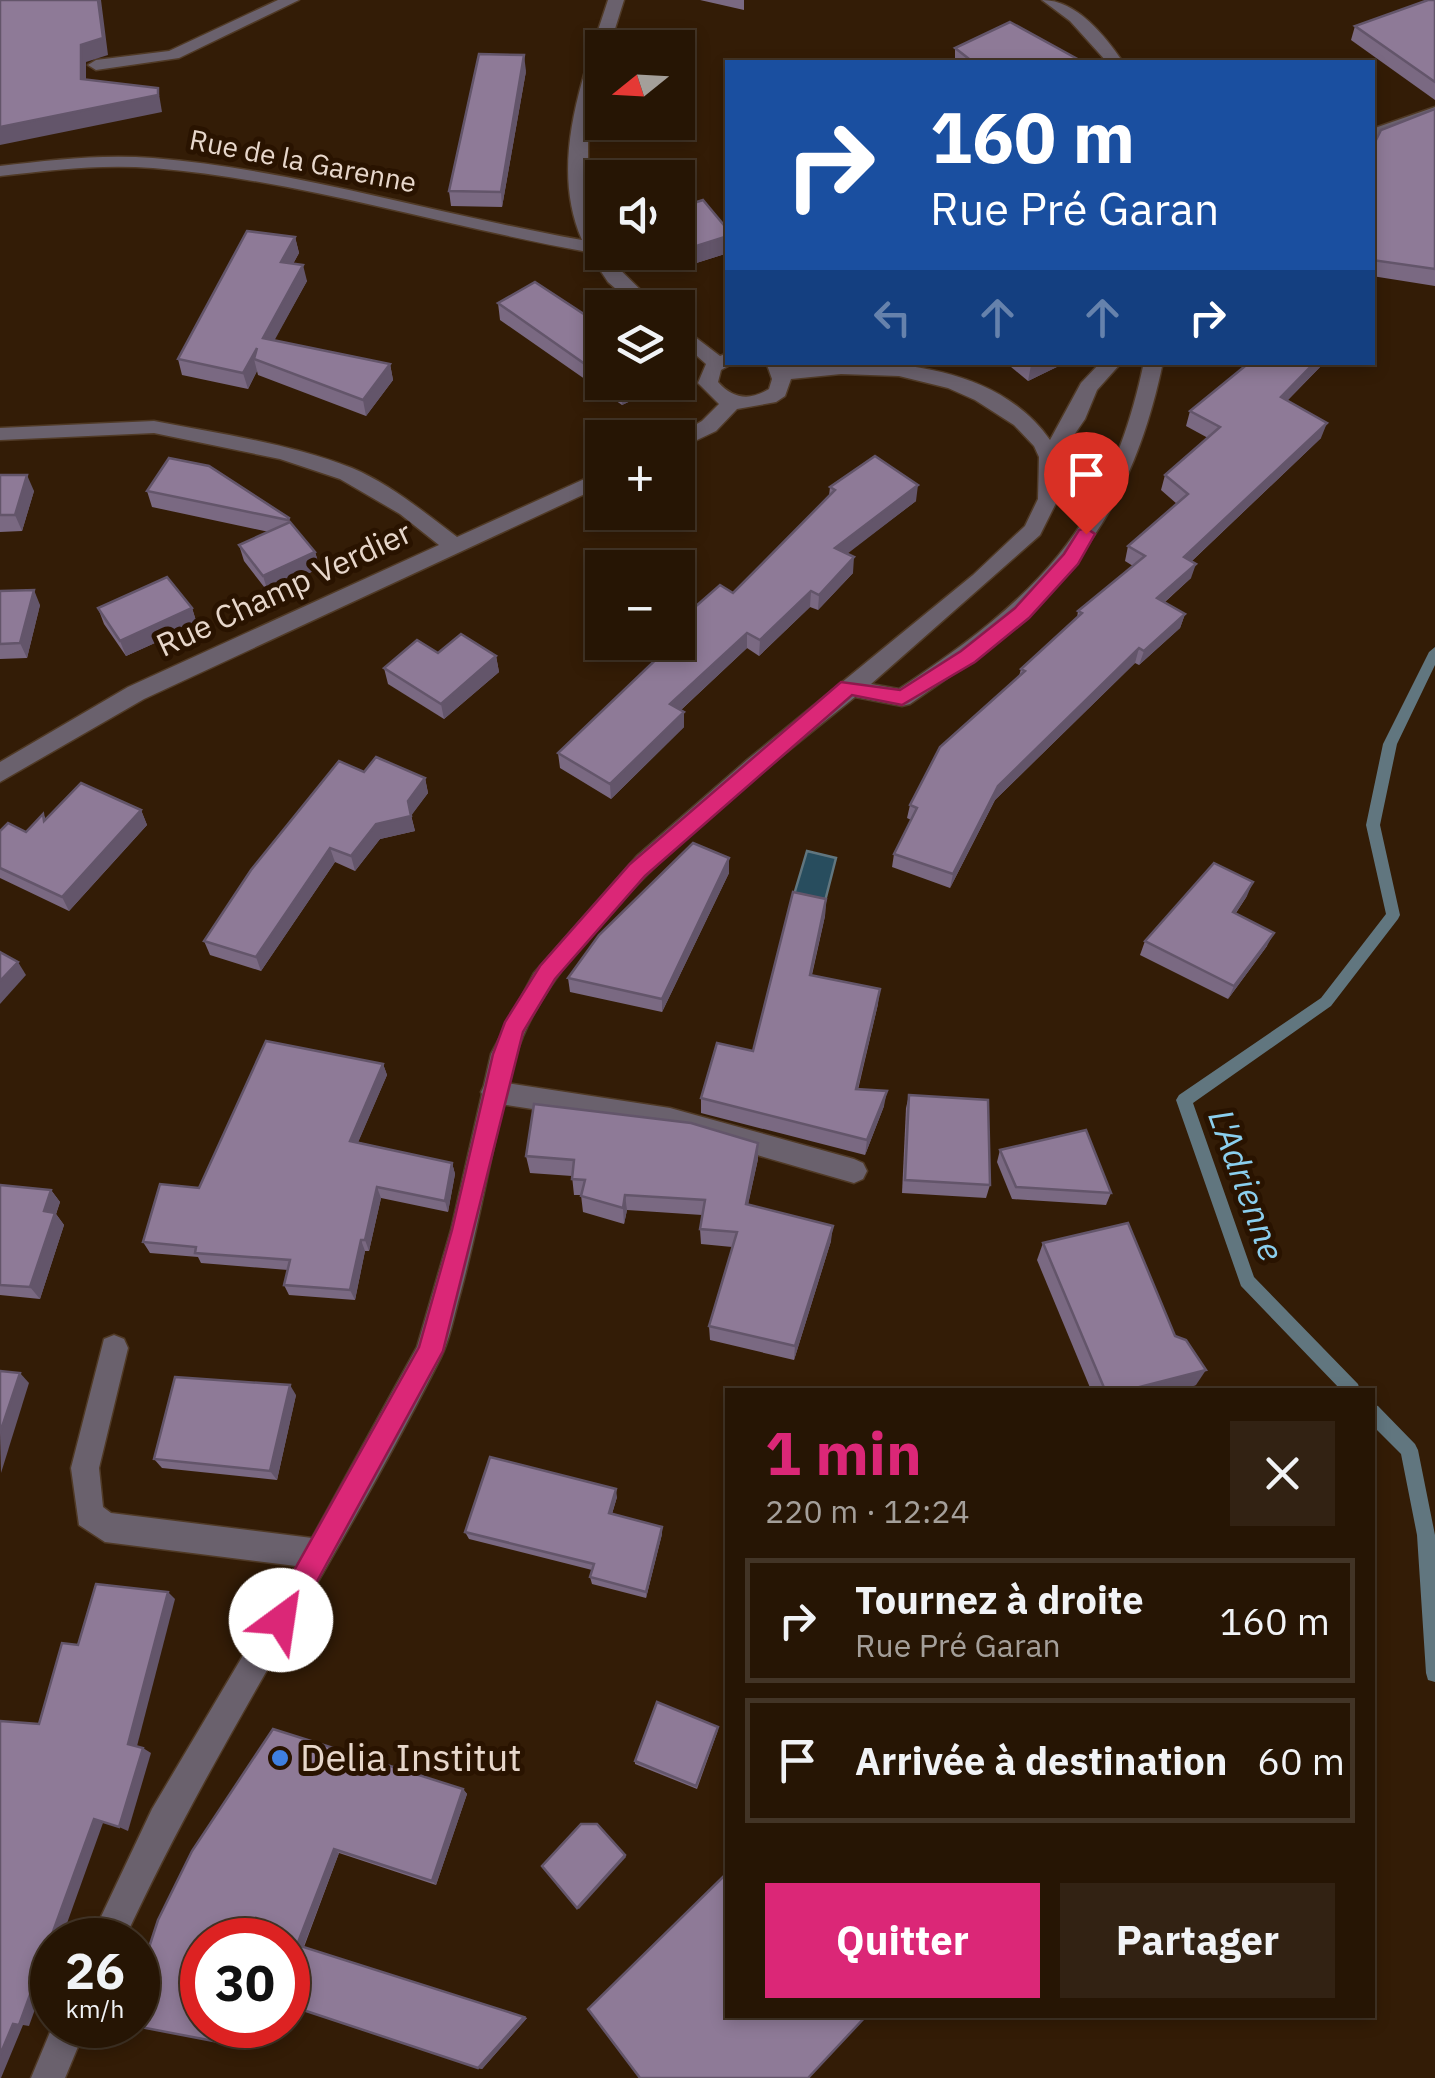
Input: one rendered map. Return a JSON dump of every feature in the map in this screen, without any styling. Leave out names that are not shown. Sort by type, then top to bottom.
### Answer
[{"type":"street","points":[[96,65],[172,55],[291,0]]},
{"type":"street","points":[[585,224],[575,174],[582,112],[616,0]]},
{"type":"street","points":[[1050,0],[1076,18],[1113,60]]},
{"type":"street","points":[[1375,133],[1435,112]]},
{"type":"street","name":"Rue de la Garenne","points":[[0,171],[36,164],[167,164],[280,181],[585,245]]},
{"type":"street","points":[[610,270],[630,290]]},
{"type":"street","points":[[117,1918],[163,1820],[320,1554],[430,1351],[513,1029],[573,941],[638,870],[703,809],[1032,530],[1048,499],[1049,457],[1044,444],[1016,417],[943,378],[864,367],[776,368],[782,386],[771,397],[753,403],[732,402],[721,398],[708,383],[722,361],[695,342]]},
{"type":"street","points":[[1049,457],[1075,419],[1088,387],[1110,365]]},
{"type":"street","points":[[848,687],[902,698],[968,656],[1022,613],[1071,559],[1101,510],[1146,414],[1154,365]]},
{"type":"street","points":[[695,434],[709,426],[732,402]]},
{"type":"street","points":[[0,434],[154,426],[282,454],[347,474],[407,509],[455,546]]},
{"type":"street","name":"Rue Champ Verdier","points":[[0,773],[79,722],[136,693],[585,486]]},
{"type":"street","points":[[494,1092],[670,1119],[854,1171]]},
{"type":"street","points":[[114,1348],[85,1468],[89,1515],[105,1527],[320,1554]]},
{"type":"street","points":[[48,2078],[60,2048]]},
{"type":"water","points":[[807,851],[836,858],[824,905],[793,898]]},
{"type":"building","points":[[0,0],[98,0],[103,38],[81,45],[81,79],[158,88],[158,95],[0,127]]},
{"type":"building","points":[[1435,0],[1435,82],[1355,26]]},
{"type":"building","points":[[1010,22],[1079,60],[970,60],[955,48]]},
{"type":"building","points":[[479,54],[524,55],[501,192],[449,191]]},
{"type":"building","points":[[1435,109],[1435,269],[1375,260],[1375,142],[1381,130]]},
{"type":"building","points":[[703,200],[725,226],[725,237],[695,246],[695,203]]},
{"type":"building","points":[[247,231],[295,237],[281,262],[303,265],[263,338],[390,364],[363,400],[254,359],[257,348],[243,373],[178,359]]},
{"type":"building","points":[[535,282],[585,315],[585,364],[498,303]]},
{"type":"building","points":[[1246,365],[1312,365],[1281,397],[1327,423],[1184,557],[1196,564],[1157,598],[1185,614],[1144,651],[1139,648],[998,786],[953,874],[894,854],[917,808],[910,805],[940,747],[1025,671],[1021,669],[1082,613],[1078,611],[1145,556],[1128,546],[1188,494],[1165,475],[1220,427],[1190,411]]},
{"type":"building","points":[[875,456],[918,485],[835,548],[854,557],[819,595],[811,591],[760,640],[747,633],[670,704],[684,712],[610,784],[558,753],[655,660],[695,660],[695,607],[720,585],[733,593],[835,490],[830,487]]},
{"type":"building","points":[[169,458],[209,466],[288,520],[147,491]]},
{"type":"building","points":[[0,475],[27,475],[15,515],[0,515]]},
{"type":"building","points":[[290,522],[315,552],[263,576],[239,545]]},
{"type":"building","points":[[167,577],[192,608],[120,641],[98,608]]},
{"type":"building","points":[[34,590],[20,643],[0,644],[0,591]]},
{"type":"building","points":[[461,634],[496,656],[441,704],[384,668],[417,640],[438,653]]},
{"type":"building","points":[[376,757],[425,778],[408,801],[411,816],[376,824],[351,856],[330,848],[256,957],[204,941],[251,870],[339,761],[364,772]]},
{"type":"building","points":[[81,783],[141,810],[62,897],[0,868],[0,831],[8,823],[26,832],[43,814],[44,821]]},
{"type":"building","points":[[693,843],[729,858],[662,999],[568,978],[599,935]]},
{"type":"building","points":[[1214,863],[1253,882],[1233,912],[1274,933],[1234,986],[1145,941]]},
{"type":"building","points":[[793,892],[826,899],[810,975],[880,989],[856,1089],[887,1091],[867,1140],[701,1098],[717,1043],[753,1051]]},
{"type":"building","points":[[0,952],[18,962],[0,981]]},
{"type":"building","points":[[266,1041],[383,1064],[350,1141],[452,1163],[445,1201],[377,1187],[350,1290],[284,1285],[290,1260],[195,1253],[196,1247],[143,1242],[160,1184],[199,1188]]},
{"type":"building","points":[[909,1095],[988,1100],[990,1185],[905,1180]]},
{"type":"building","points":[[534,1104],[691,1123],[758,1143],[746,1204],[833,1226],[795,1346],[709,1326],[737,1232],[700,1229],[705,1200],[625,1195],[623,1208],[581,1196],[585,1180],[572,1179],[574,1160],[526,1156]]},
{"type":"building","points":[[1086,1130],[1111,1193],[1016,1187],[1000,1150]]},
{"type":"building","points":[[0,1185],[51,1190],[44,1211],[55,1213],[30,1287],[0,1285]]},
{"type":"building","points":[[1128,1223],[1175,1336],[1186,1340],[1206,1370],[1136,1388],[1104,1388],[1043,1243]]},
{"type":"building","points":[[0,1371],[20,1373],[0,1433]]},
{"type":"building","points":[[175,1377],[290,1385],[270,1471],[154,1459]]},
{"type":"building","points":[[490,1457],[616,1489],[609,1513],[662,1527],[646,1592],[590,1577],[594,1564],[465,1532]]},
{"type":"building","points":[[96,1584],[168,1592],[128,1744],[143,1748],[119,1827],[94,1819],[58,1918],[30,1918],[30,1995],[19,2025],[13,2024],[0,2055],[0,1721],[39,1724],[62,1643],[78,1645]]},
{"type":"building","points":[[657,1702],[718,1727],[696,1786],[635,1761]]},
{"type":"building","points":[[273,1729],[463,1789],[432,1881],[334,1849],[307,1918],[180,1918],[180,2035],[160,2031],[159,1918],[192,1851]]},
{"type":"building","points":[[581,1824],[597,1824],[625,1855],[577,1908],[542,1866]]},
{"type":"building","points":[[725,1875],[725,2018],[864,2018],[808,2078],[640,2078],[588,2009]]},
{"type":"building","points":[[310,1949],[524,2017],[478,2068],[310,2012]]},
{"type":"waterway","name":"L'Adrienne","points":[[1350,1388],[1247,1281],[1184,1100],[1326,1002],[1393,915],[1373,825],[1390,744],[1435,652]]},
{"type":"waterway","name":"L'Adrienne","points":[[1375,1415],[1409,1450],[1426,1535],[1435,1673]]},
{"type":"place","name":"Delia Institut","points":[[280,1758]]},
{"type":"route","points":[[281,1620],[430,1351],[464,1230],[504,1054],[520,1015],[548,972],[638,870],[703,809],[848,687],[902,698],[968,656],[1022,613],[1071,559],[1086,534]]}]
